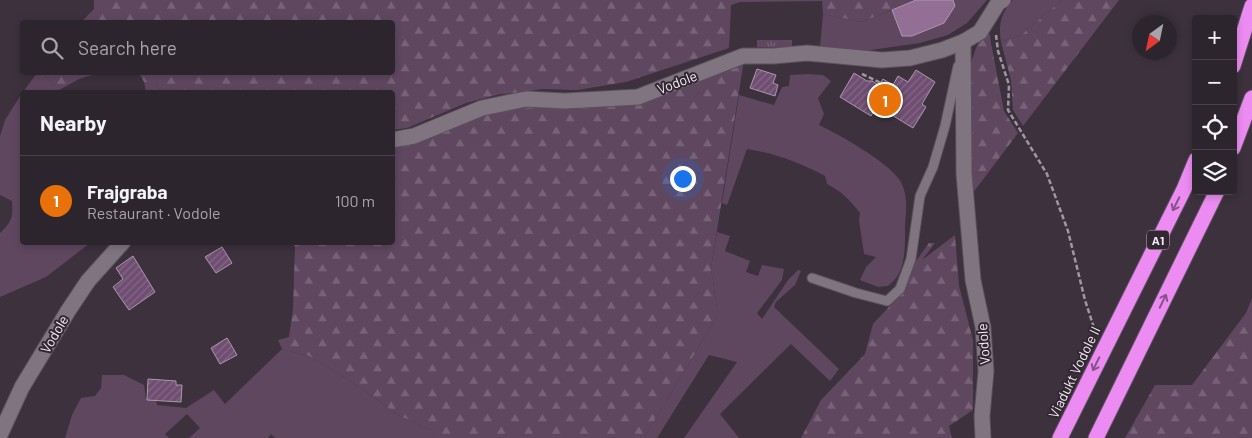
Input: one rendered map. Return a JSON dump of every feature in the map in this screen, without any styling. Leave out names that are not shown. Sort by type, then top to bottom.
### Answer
[{"type":"highway","points":[[1235,60],[1252,6]]},
{"type":"highway","points":[[1237,137],[1252,98]]},
{"type":"highway","name":"Viadukt Vodole II","points":[[1060,438],[1192,170]]},
{"type":"highway","name":"A1","points":[[1096,438],[1215,195]]},
{"type":"street","points":[[963,42],[980,32],[998,3],[1003,0]]},
{"type":"street","name":"Vodole","points":[[395,139],[414,136],[482,108],[526,99],[564,101],[638,97],[742,56],[807,53],[882,60],[910,58],[963,42],[964,174],[973,280],[983,327],[986,371],[982,416],[983,438]]},
{"type":"street","name":"Vodole","points":[[0,435],[22,387],[68,311],[88,281],[119,245]]},
{"type":"lane","points":[[812,278],[886,301],[900,289],[911,259],[920,196],[933,167],[945,126],[963,42]]},
{"type":"path","points":[[993,11],[998,51],[1009,86],[1008,110],[1047,174],[1068,231],[1094,328]]},
{"type":"path","points":[[866,77],[881,83]]},
{"type":"green space","points":[[94,0],[916,0],[862,22],[823,14],[822,1],[740,2],[731,5],[729,48],[626,82],[577,90],[542,89],[500,94],[466,103],[407,128],[395,130],[395,90],[160,90],[155,82],[144,82],[140,75],[395,75],[395,20],[83,20],[94,9]]},
{"type":"green space","points":[[953,0],[987,0],[967,23],[948,35],[920,43],[857,52],[820,48],[823,14],[862,22],[892,10],[902,36],[955,6]]},
{"type":"green space","points":[[1013,0],[1062,0],[1021,35],[1001,42],[1001,19]]},
{"type":"green space","points":[[1062,0],[1119,0],[1023,126],[1013,110],[1011,80],[1001,42],[1021,35]]},
{"type":"green space","points":[[986,31],[990,35],[1004,111],[1018,133],[988,173],[987,171],[969,174],[968,72],[976,48]]},
{"type":"green space","points":[[757,40],[792,40],[792,48],[757,47]]},
{"type":"green space","points":[[744,60],[711,268],[718,315],[644,438],[435,438],[432,431],[398,415],[351,381],[309,356],[282,349],[278,340],[289,337],[293,309],[294,245],[395,245],[395,144],[493,111],[620,98]]},
{"type":"green space","points":[[36,75],[44,75],[59,90],[24,90]]},
{"type":"green space","points":[[44,75],[92,75],[79,79],[59,90]]},
{"type":"green space","points":[[790,75],[823,75],[831,81],[818,98],[824,114],[819,125],[877,159],[897,176],[902,184],[906,205],[904,257],[901,270],[888,286],[878,287],[860,280],[866,267],[876,257],[864,254],[859,220],[860,213],[845,196],[827,184],[825,176],[816,171],[777,156],[747,149],[727,205],[722,203],[739,95],[774,105],[782,87],[789,86]]},
{"type":"green space","points":[[144,82],[155,82],[160,90],[146,90]]},
{"type":"green space","points":[[20,96],[20,245],[87,245],[46,277],[0,297],[0,233],[12,215],[12,201],[0,195],[0,136],[5,120]]},
{"type":"green space","points":[[987,171],[988,173],[972,194],[969,174]]},
{"type":"green space","points":[[717,232],[730,236],[725,251],[750,261],[746,272],[758,276],[762,265],[784,269],[782,280],[757,313],[762,319],[788,280],[798,270],[801,271],[795,285],[776,302],[774,307],[839,369],[830,381],[791,344],[720,414],[739,438],[684,438],[737,362],[709,355],[657,438],[644,438],[718,315],[711,268]]},
{"type":"green space","points":[[955,235],[959,286],[973,340],[973,410],[949,426],[952,438],[801,438],[821,400],[865,354],[873,324],[899,296],[910,277],[914,264],[929,243],[935,243],[922,260]]},
{"type":"green space","points":[[1252,298],[1252,438],[1125,438],[1155,385],[1192,385],[1246,313]]},
{"type":"green space","points":[[282,349],[309,356],[351,381],[398,415],[432,431],[435,438],[275,438],[271,434],[268,438],[189,438],[200,428],[187,414],[165,434],[169,438],[65,438],[72,415],[81,398],[95,396],[101,388],[102,375],[124,375],[144,385],[146,399],[156,400],[157,405],[186,408],[214,390],[225,404]]},
{"type":"shaded area","points":[[916,0],[953,0],[955,6],[944,23],[912,36],[902,36],[892,10]]},
{"type":"building","points":[[757,69],[776,75],[773,83],[778,85],[775,96],[750,88]]},
{"type":"building","points":[[916,70],[935,82],[922,104],[926,107],[913,128],[877,106],[871,116],[840,97],[854,73],[867,81],[872,81],[879,85],[883,79],[893,85],[898,76],[908,82]]},
{"type":"building","points":[[222,247],[232,263],[216,273],[205,257]]},
{"type":"building","points":[[133,256],[155,292],[129,310],[113,287],[123,279],[116,268]]},
{"type":"building","points":[[227,338],[237,355],[220,364],[211,348]]},
{"type":"building","points":[[148,379],[176,381],[176,385],[182,385],[181,402],[147,400]]},
{"type":"place","name":"Frajgraba","points":[[885,100]]}]
